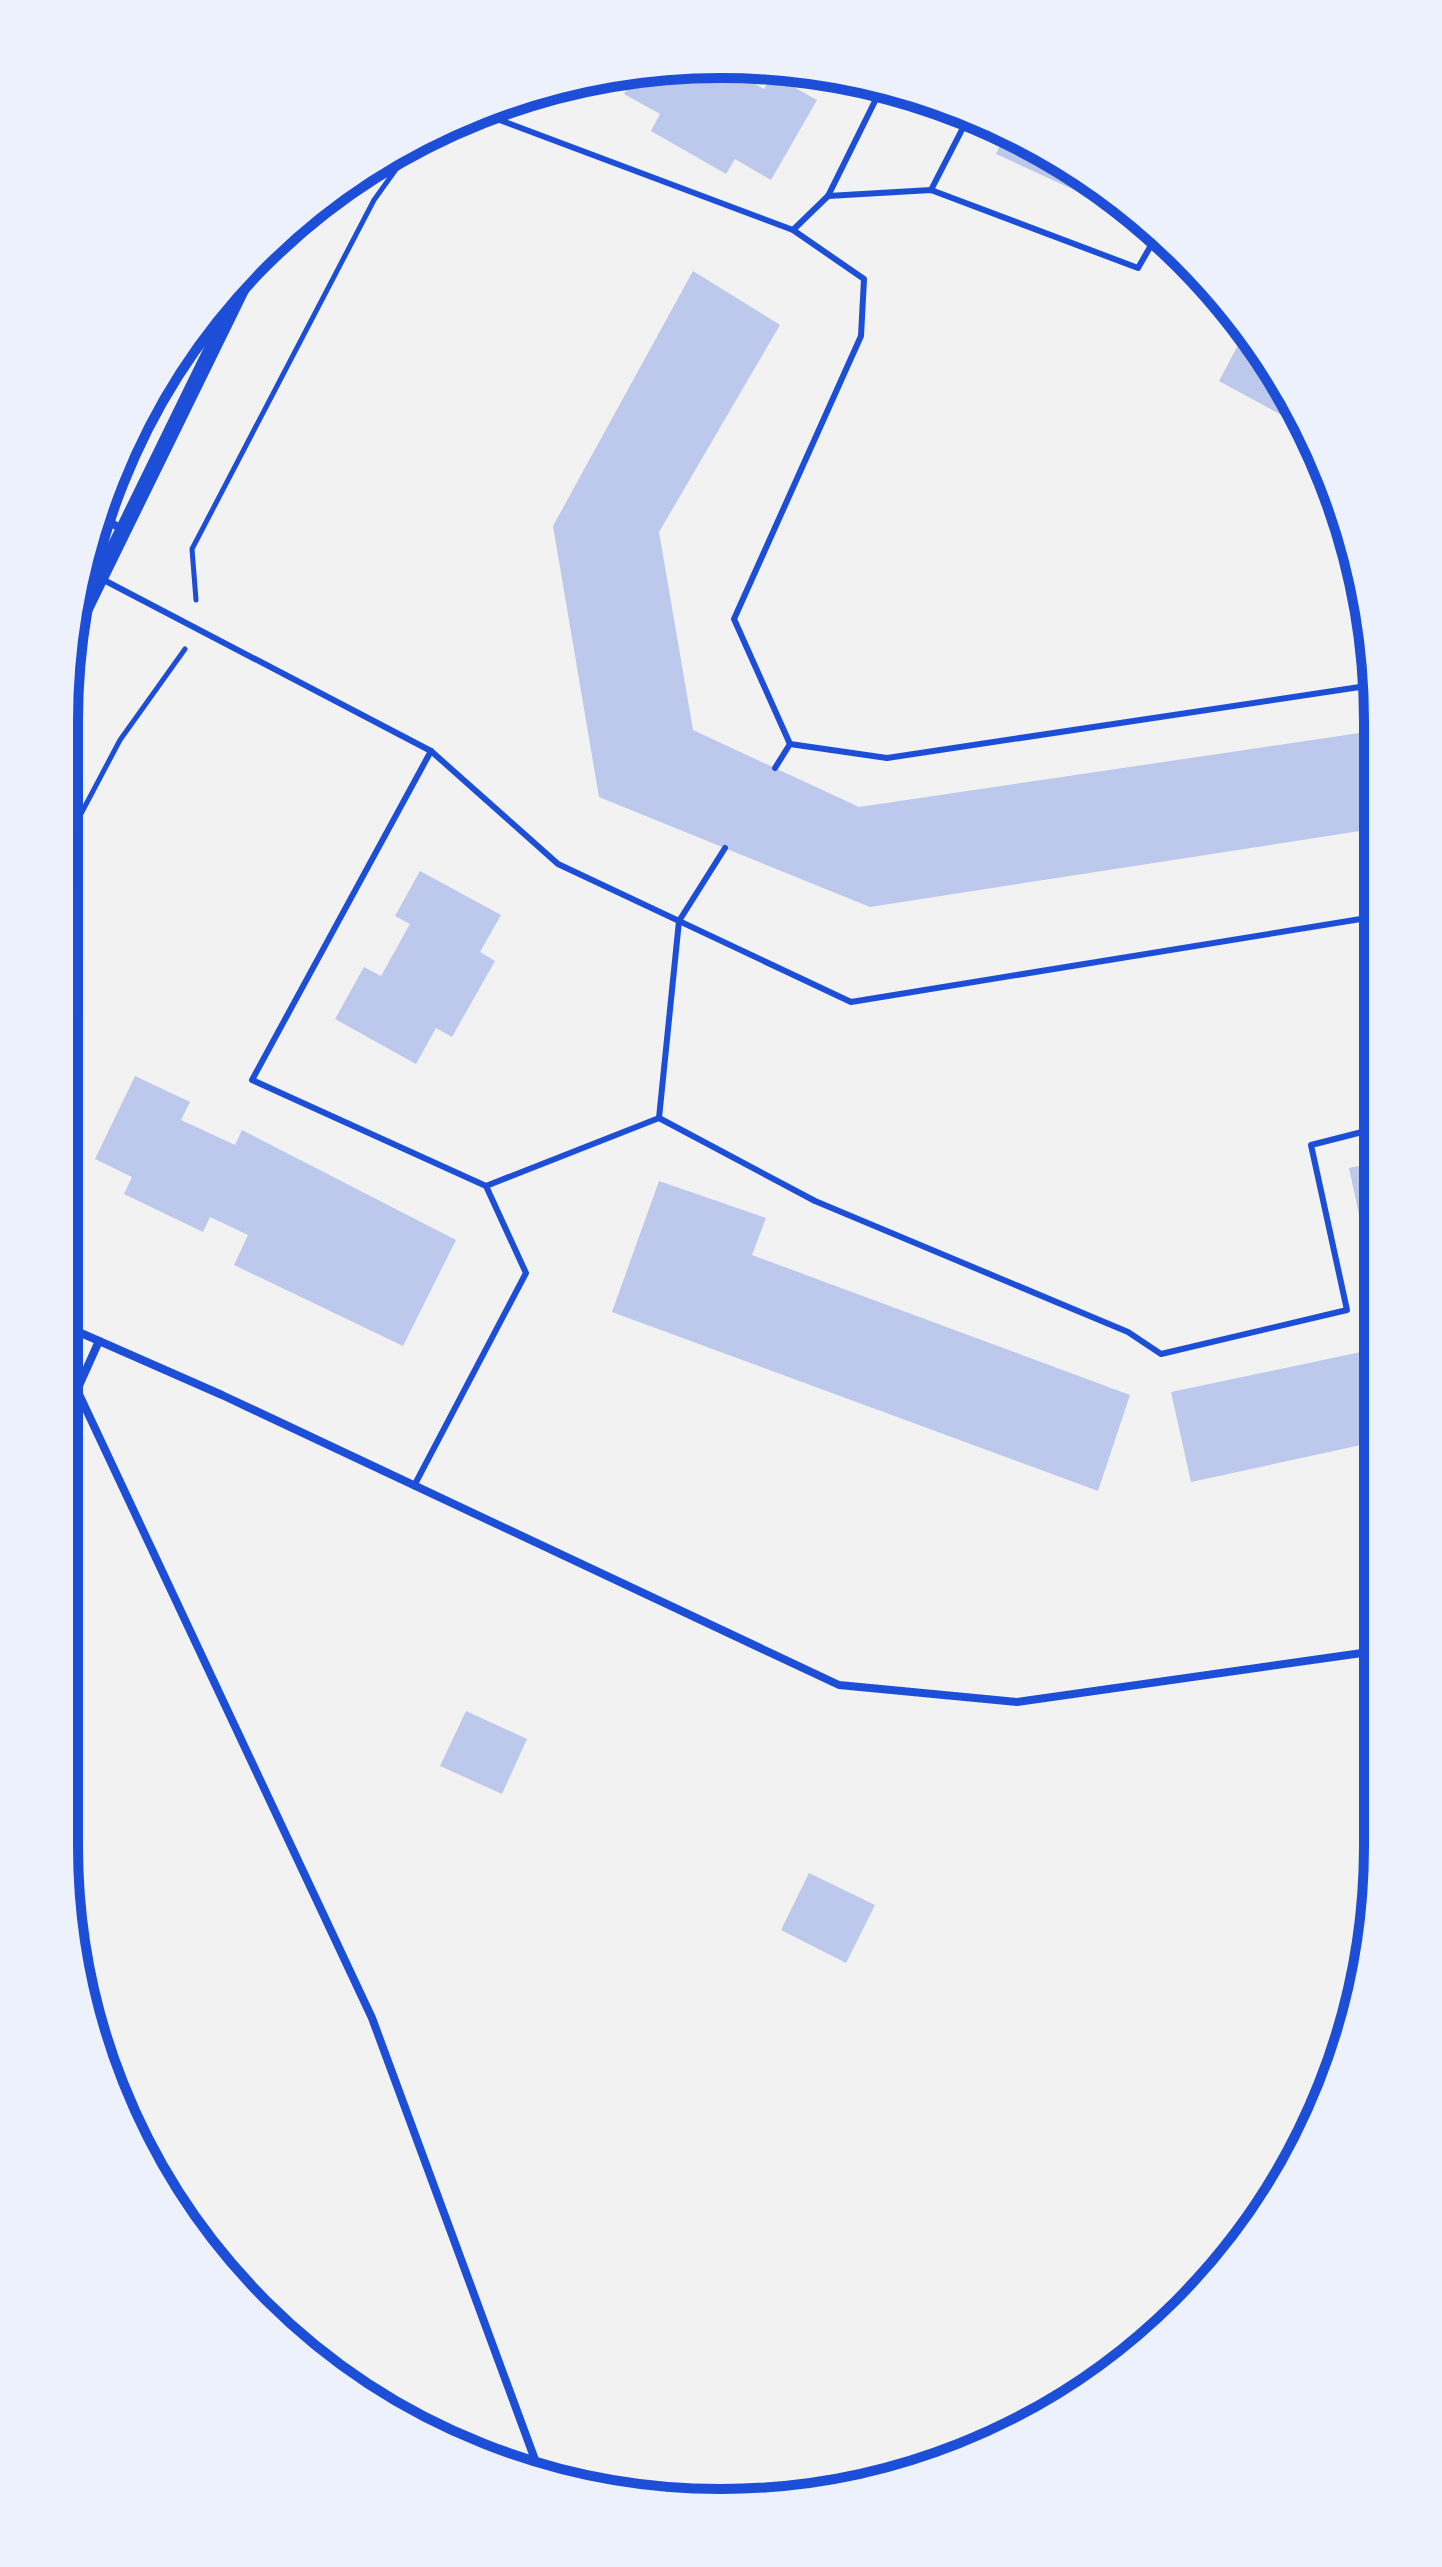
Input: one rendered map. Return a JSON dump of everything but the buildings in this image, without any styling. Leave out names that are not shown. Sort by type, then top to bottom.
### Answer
[{"type":"main road","points":[[90,599],[237,299]]},
{"type":"street","points":[[110,522],[124,530]]},
{"type":"street","points":[[78,1332],[839,1685],[1017,1702],[1364,1653]]},
{"type":"street","points":[[78,1388],[99,1341]]},
{"type":"street","points":[[78,1392],[372,2018],[536,2461]]},
{"type":"lane","points":[[793,230],[828,196],[877,98]]},
{"type":"lane","points":[[496,119],[793,230],[864,279],[861,336],[734,619],[790,744]]},
{"type":"lane","points":[[931,190],[964,126]]},
{"type":"lane","points":[[828,196],[931,190],[1138,268],[1152,244]]},
{"type":"lane","points":[[100,578],[431,751],[558,864],[851,1002],[1364,918]]},
{"type":"lane","points":[[790,744],[887,758],[1363,686]]},
{"type":"lane","points":[[775,768],[790,744]]},
{"type":"lane","points":[[414,1486],[526,1273],[486,1186],[252,1080],[431,751]]},
{"type":"lane","points":[[659,1118],[679,921],[725,848]]},
{"type":"lane","points":[[486,1186],[659,1118],[815,1201],[1128,1332],[1161,1354],[1347,1310],[1311,1145],[1364,1132]]},
{"type":"path","points":[[78,819],[120,740],[199,630],[192,549],[374,200],[400,164]]}]
